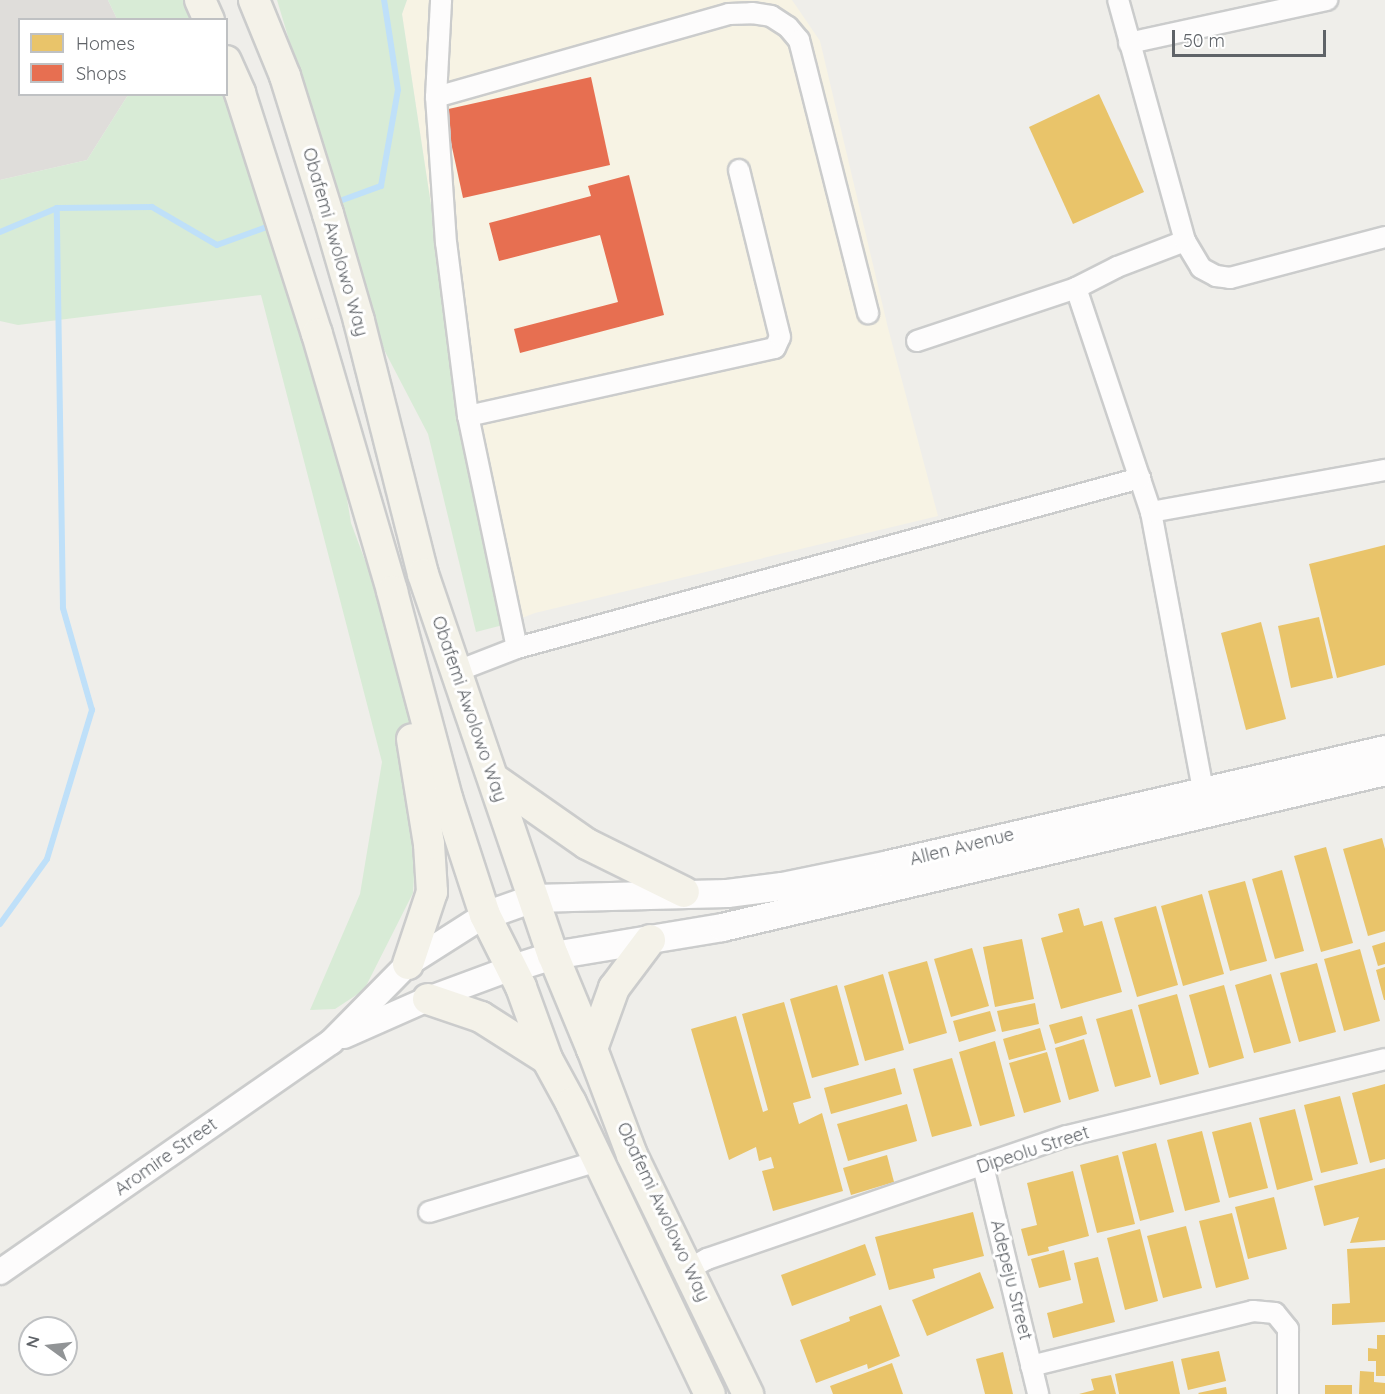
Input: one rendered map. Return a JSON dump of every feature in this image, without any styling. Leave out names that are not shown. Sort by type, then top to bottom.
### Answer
[{"type":"main road","points":[[200,0],[208,18]]},
{"type":"main road","name":"Obafemi Awolowo Way","points":[[254,0],[285,76],[359,321],[423,574],[455,672],[495,779],[553,955],[632,1155],[748,1394]]},
{"type":"main road","name":"Obafemi Awolowo Way","points":[[228,66],[240,93],[317,334],[368,506],[447,798],[485,915],[512,968],[547,1059],[571,1103],[710,1394]]},
{"type":"main road","points":[[368,506],[421,787],[429,844],[431,901],[408,964]]},
{"type":"main road","name":"Allen Avenue","points":[[485,915],[533,898],[684,892],[726,893],[782,886],[888,864],[1385,749]]},
{"type":"main road","name":"Allen Avenue","points":[[512,968],[553,955],[722,927],[1385,771]]},
{"type":"main road","points":[[495,779],[587,844],[684,892]]},
{"type":"main road","points":[[592,1049],[614,988],[650,940]]},
{"type":"main road","points":[[428,999],[481,1017],[547,1059]]},
{"type":"street","points":[[441,0],[436,97],[446,243],[468,416],[517,648]]},
{"type":"street","points":[[1118,0],[1185,241],[1201,268],[1216,276],[1230,278],[1385,237]]},
{"type":"street","points":[[1129,43],[1327,0]]},
{"type":"street","points":[[436,97],[729,14],[752,13],[771,16],[788,27],[800,40],[868,313]]},
{"type":"street","points":[[468,416],[775,348],[780,337],[739,170]]},
{"type":"street","points":[[917,341],[1076,288],[1117,267],[1185,241]]},
{"type":"street","points":[[1076,288],[1151,512],[1203,790]]},
{"type":"street","points":[[1151,512],[1385,470]]},
{"type":"street","points":[[455,672],[517,648],[1140,478]]},
{"type":"street","name":"Aromire Street","points":[[0,1272],[331,1042],[408,964],[485,915]]},
{"type":"street","name":"Aromire Street","points":[[331,1042],[428,999],[512,968]]},
{"type":"street","name":"Dipeolu Street","points":[[688,1269],[707,1259],[1067,1136],[1385,1059]]},
{"type":"street","points":[[429,1212],[598,1161]]},
{"type":"street","name":"Adepeju Street","points":[[983,1166],[1038,1394]]},
{"type":"street","points":[[1032,1366],[1253,1311],[1275,1313],[1288,1329],[1288,1394]]},
{"type":"shaded area","points":[[0,0],[108,0],[117,18],[18,18],[18,96],[127,96],[87,160],[0,180]]},
{"type":"shaded area","points":[[407,0],[792,0],[820,41],[888,328],[938,516],[535,613],[503,625],[467,442],[402,14]]},
{"type":"green space","points":[[108,0],[194,0],[202,18],[117,18]]},
{"type":"green space","points":[[277,0],[407,0],[402,14],[467,442],[503,625],[476,632],[428,434],[380,342]]},
{"type":"green space","points":[[127,96],[227,96],[337,438],[351,523],[384,611],[406,661],[420,775],[413,893],[364,990],[335,1009],[310,1010],[360,894],[382,762],[261,295],[18,325],[0,321],[0,180],[87,160]]},
{"type":"building: Homes","points":[[1099,94],[1144,192],[1073,224],[1029,127]]},
{"type":"building: Homes","points":[[1385,545],[1385,665],[1337,678],[1309,564]]},
{"type":"building: Homes","points":[[1319,617],[1333,678],[1291,688],[1278,626]]},
{"type":"building: Homes","points":[[1261,622],[1286,719],[1246,730],[1221,633]]},
{"type":"building: Homes","points":[[1382,838],[1385,849],[1385,931],[1368,936],[1343,849]]},
{"type":"building: Homes","points":[[1326,847],[1353,943],[1321,952],[1294,856]]},
{"type":"building: Homes","points":[[1282,870],[1304,951],[1275,959],[1252,879]]},
{"type":"building: Homes","points":[[1245,881],[1267,961],[1230,971],[1208,891]]},
{"type":"building: Homes","points":[[1202,894],[1224,974],[1183,986],[1161,906]]},
{"type":"building: Homes","points":[[1156,906],[1178,985],[1137,997],[1114,918]]},
{"type":"building: Homes","points":[[1079,908],[1084,926],[1102,921],[1122,992],[1061,1009],[1041,938],[1063,932],[1058,914]]},
{"type":"building: Homes","points":[[1022,939],[1034,999],[995,1007],[983,947]]},
{"type":"building: Homes","points":[[1385,942],[1385,964],[1378,966],[1372,946]]},
{"type":"building: Homes","points":[[972,948],[989,1006],[951,1017],[934,959]]},
{"type":"building: Homes","points":[[1360,949],[1380,1021],[1344,1031],[1324,959]]},
{"type":"building: Homes","points":[[927,961],[947,1033],[909,1044],[888,972]]},
{"type":"building: Homes","points":[[1317,963],[1336,1032],[1299,1042],[1280,973]]},
{"type":"building: Homes","points":[[1385,967],[1385,1000],[1384,1000],[1376,970]]},
{"type":"building: Homes","points":[[883,974],[904,1050],[865,1061],[844,986]]},
{"type":"building: Homes","points":[[1271,974],[1291,1043],[1254,1053],[1235,985]]},
{"type":"building: Homes","points":[[837,985],[859,1065],[812,1078],[790,999]]},
{"type":"building: Homes","points":[[1224,985],[1244,1058],[1209,1068],[1189,995]]},
{"type":"building: Homes","points":[[1177,994],[1199,1074],[1160,1085],[1138,1005]]},
{"type":"building: Homes","points":[[784,1002],[811,1098],[793,1103],[799,1124],[822,1113],[843,1191],[773,1211],[762,1171],[774,1168],[771,1157],[759,1161],[756,1147],[729,1160],[691,1029],[736,1016],[763,1112],[768,1110],[742,1014]]},
{"type":"building: Homes","points":[[1035,1003],[1039,1024],[1002,1032],[997,1011]]},
{"type":"building: Homes","points":[[1132,1009],[1151,1077],[1115,1087],[1096,1019]]},
{"type":"building: Homes","points":[[990,1011],[996,1031],[959,1042],[953,1021]]},
{"type":"building: Homes","points":[[1082,1016],[1087,1034],[1055,1044],[1049,1025]]},
{"type":"building: Homes","points":[[1040,1028],[1046,1050],[1009,1060],[1003,1039]]},
{"type":"building: Homes","points":[[1084,1039],[1099,1091],[1069,1100],[1055,1048]]},
{"type":"building: Homes","points":[[995,1041],[1015,1116],[980,1126],[959,1052]]},
{"type":"building: Homes","points":[[1047,1052],[1061,1102],[1024,1113],[1009,1063]]},
{"type":"building: Homes","points":[[952,1058],[972,1126],[932,1137],[913,1069]]},
{"type":"building: Homes","points":[[895,1068],[902,1094],[831,1114],[824,1088]]},
{"type":"building: Homes","points":[[1385,1084],[1385,1159],[1370,1163],[1352,1093]]},
{"type":"building: Homes","points":[[1340,1096],[1358,1164],[1321,1173],[1304,1105]]},
{"type":"building: Homes","points":[[907,1104],[917,1141],[848,1161],[837,1124]]},
{"type":"building: Homes","points":[[1295,1109],[1313,1180],[1277,1190],[1259,1118]]},
{"type":"building: Homes","points":[[1251,1122],[1268,1188],[1229,1198],[1212,1132]]},
{"type":"building: Homes","points":[[1202,1131],[1220,1202],[1185,1211],[1167,1140]]},
{"type":"building: Homes","points":[[1156,1143],[1174,1212],[1140,1221],[1122,1152]]},
{"type":"building: Homes","points":[[887,1155],[894,1182],[851,1195],[843,1168]]},
{"type":"building: Homes","points":[[1118,1155],[1135,1224],[1097,1233],[1080,1165]]},
{"type":"building: Homes","points":[[1385,1168],[1385,1240],[1350,1243],[1359,1217],[1324,1226],[1314,1186]]},
{"type":"building: Homes","points":[[1073,1171],[1089,1236],[1048,1247],[1049,1251],[1028,1256],[1021,1229],[1037,1225],[1027,1183]]},
{"type":"building: Homes","points":[[1274,1197],[1287,1249],[1248,1259],[1235,1207]]},
{"type":"building: Homes","points":[[973,1212],[984,1256],[933,1269],[935,1278],[889,1290],[875,1237]]},
{"type":"building: Homes","points":[[1232,1213],[1249,1279],[1216,1288],[1199,1221]]},
{"type":"building: Homes","points":[[1186,1226],[1202,1288],[1163,1298],[1147,1236]]},
{"type":"building: Homes","points":[[1140,1229],[1158,1301],[1125,1310],[1107,1238]]},
{"type":"building: Homes","points":[[865,1244],[876,1275],[792,1306],[781,1275]]},
{"type":"building: Homes","points":[[1385,1247],[1385,1322],[1332,1325],[1332,1304],[1350,1303],[1347,1249]]},
{"type":"building: Homes","points":[[1064,1250],[1071,1280],[1039,1288],[1031,1259]]},
{"type":"building: Homes","points":[[1098,1257],[1115,1322],[1053,1338],[1047,1313],[1083,1303],[1074,1263]]},
{"type":"building: Homes","points":[[980,1272],[994,1308],[927,1336],[912,1300]]},
{"type":"building: Homes","points":[[881,1305],[900,1356],[868,1369],[867,1364],[816,1383],[800,1340],[850,1321],[849,1317]]},
{"type":"building: Homes","points":[[1377,1335],[1385,1335],[1385,1376],[1376,1376],[1376,1361],[1368,1361],[1368,1348],[1377,1349]]},
{"type":"building: Homes","points":[[1219,1351],[1226,1381],[1188,1390],[1181,1359]]},
{"type":"building: Homes","points":[[1003,1352],[1013,1394],[985,1394],[976,1359]]},
{"type":"building: Homes","points":[[1173,1361],[1180,1394],[1119,1394],[1115,1374]]},
{"type":"building: Homes","points":[[892,1363],[903,1394],[833,1394],[830,1386]]},
{"type":"building: Homes","points":[[1360,1371],[1374,1372],[1374,1382],[1385,1383],[1385,1394],[1359,1394]]},
{"type":"building: Homes","points":[[1111,1375],[1116,1394],[1079,1394],[1094,1390],[1091,1379]]},
{"type":"building: Homes","points":[[1325,1385],[1352,1385],[1352,1394],[1325,1394]]},
{"type":"building: Homes","points":[[1226,1387],[1227,1394],[1198,1393]]},
{"type":"building: Shops","points":[[591,77],[610,165],[463,198],[444,110]]},
{"type":"building: Shops","points":[[629,175],[664,315],[520,353],[514,329],[618,302],[600,235],[499,261],[489,223],[591,196],[588,186]]},
{"type":"waterway","points":[[337,202],[381,186],[398,90],[384,0]]},
{"type":"waterway","points":[[0,232],[57,208],[152,207],[217,245],[275,224]]},
{"type":"waterway","points":[[0,924],[47,859],[92,710],[63,608],[57,208]]}]
